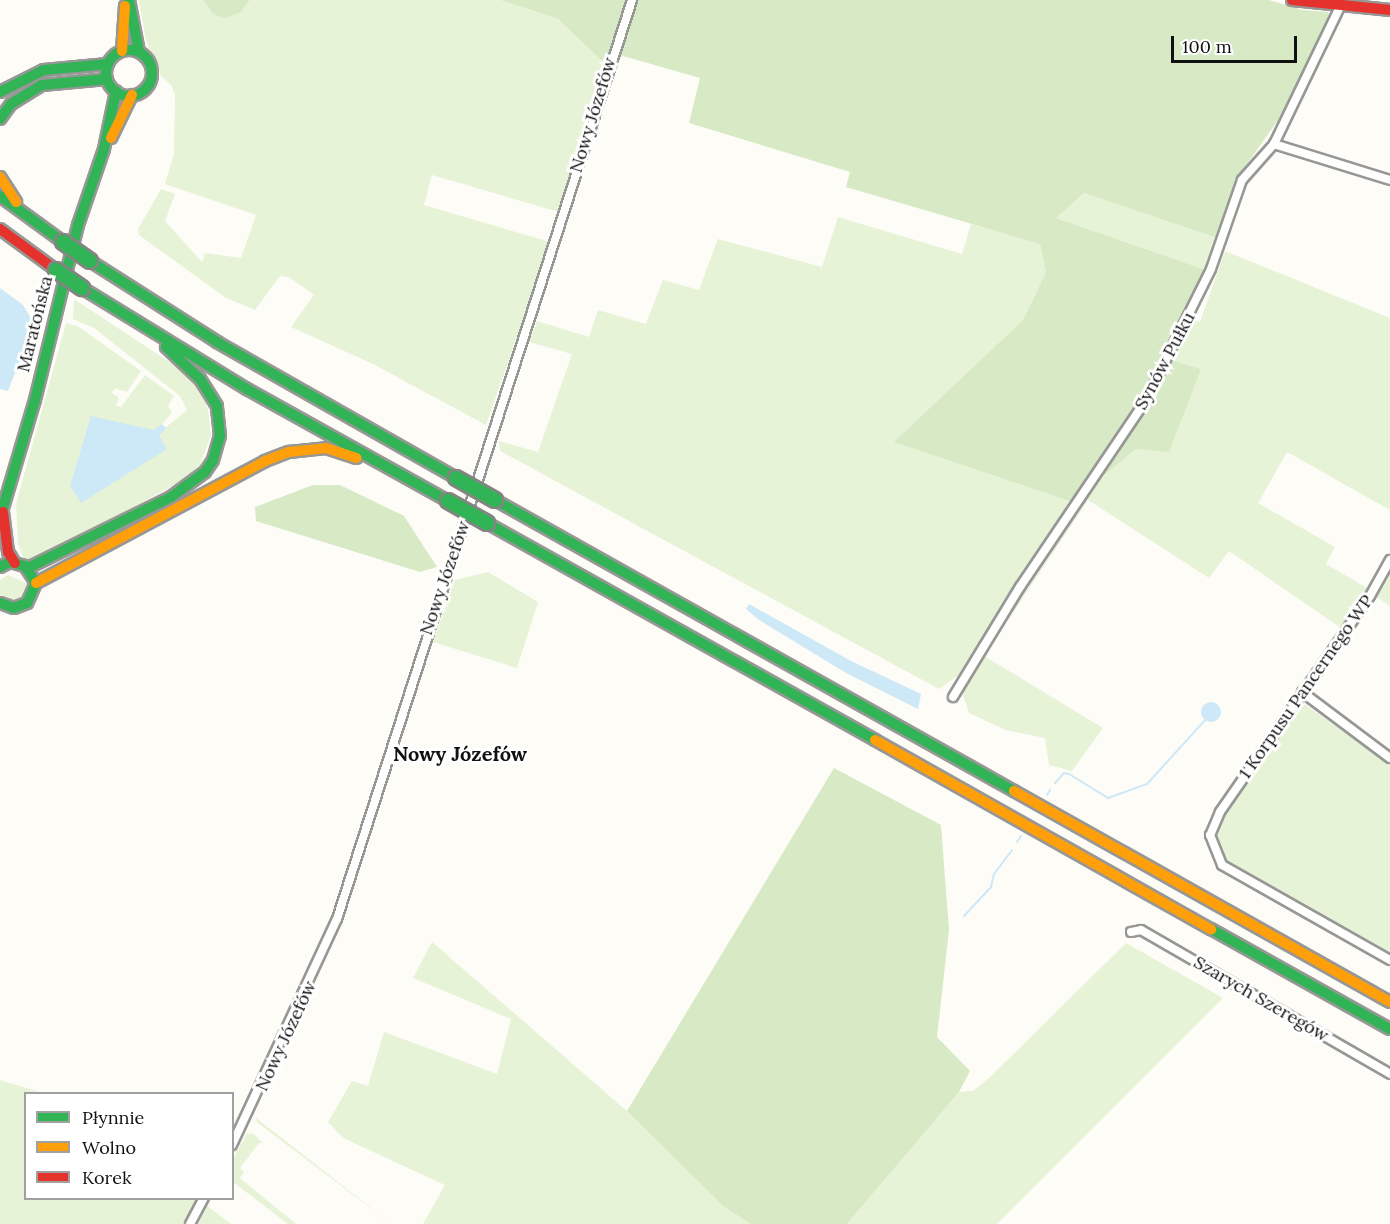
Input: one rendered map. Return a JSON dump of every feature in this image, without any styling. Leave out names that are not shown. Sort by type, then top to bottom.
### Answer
[{"type":"main road","points":[[0,92],[44,70],[108,64],[122,51],[128,0]]},
{"type":"main road","points":[[128,0],[139,52]]},
{"type":"main road","points":[[1292,0],[1340,7],[1390,10]]},
{"type":"main road","points":[[108,64],[107,79],[116,92],[132,95],[144,90],[152,74],[147,58],[139,52],[122,51]]},
{"type":"main road","points":[[0,119],[11,104],[42,85],[107,79]]},
{"type":"main road","name":"Maratońska","points":[[36,584],[22,565],[8,552],[1,514],[35,400],[78,225],[104,149],[116,92]]},
{"type":"main road","name":"Maratońska","points":[[104,149],[132,95]]},
{"type":"main road","points":[[0,177],[29,218]]},
{"type":"main road","points":[[0,196],[90,261],[237,354],[1390,1002]]},
{"type":"main road","points":[[0,229],[82,288],[144,327],[390,470],[1390,1029]]},
{"type":"main road","points":[[0,567],[22,565],[171,497],[205,472],[213,460],[221,420],[210,392],[144,327]]},
{"type":"main road","points":[[0,604],[14,608],[27,603],[36,584],[47,574],[235,476],[289,452],[326,448],[390,470]]},
{"type":"street","name":"Nowy Józefów","points":[[234,1141],[337,919],[632,0]]},
{"type":"street","name":"Synów Pułku","points":[[953,698],[1020,587],[1145,402],[1211,269],[1242,180],[1274,144],[1340,7]]},
{"type":"street","points":[[1274,144],[1390,180]]},
{"type":"street","name":"1 Korpusu Pancernego WP","points":[[1390,561],[1370,596],[1220,812],[1210,835],[1222,865],[1390,960]]},
{"type":"street","points":[[1302,692],[1390,758]]},
{"type":"street","name":"Szarych Szeregów","points":[[1131,932],[1141,930],[1390,1074]]},
{"type":"street","points":[[190,1224],[203,1200]]},
{"type":"green space","points":[[139,0],[203,0],[213,14],[241,12],[250,0],[500,0],[558,19],[603,62],[559,212],[432,175],[424,205],[550,242],[486,425],[373,364],[291,327],[314,295],[289,277],[280,276],[255,310],[226,298],[139,235],[138,229],[161,189],[175,194],[165,221],[202,262],[205,253],[241,258],[256,215],[165,184],[174,154],[175,95],[171,85],[161,76],[146,41]]},
{"type":"green space","points":[[203,0],[250,0],[241,12],[225,18],[213,14]]},
{"type":"green space","points":[[500,0],[1269,0],[1303,10],[1328,12],[1330,18],[1283,113],[1240,174],[1217,238],[1084,193],[1056,218],[1206,270],[1163,358],[1201,369],[1169,452],[1136,449],[1072,502],[894,442],[1023,320],[1046,272],[1040,244],[846,187],[850,172],[689,123],[700,78],[623,56],[603,62],[558,19]]},
{"type":"green space","points":[[1084,193],[1217,238],[1206,270],[1056,218]]},
{"type":"green space","points":[[838,217],[962,254],[971,224],[1040,243],[1046,272],[1023,320],[895,442],[1072,502],[1136,449],[1201,369],[1163,359],[1183,316],[1200,322],[1225,251],[1390,318],[1390,510],[1287,452],[1258,503],[1335,547],[1326,564],[1367,588],[1341,628],[1229,551],[1209,578],[1088,500],[984,656],[1103,728],[1072,771],[1049,765],[1045,738],[1006,730],[969,713],[957,676],[939,689],[500,451],[499,441],[538,452],[572,354],[529,342],[537,321],[589,337],[598,310],[646,324],[663,280],[699,290],[718,239],[822,267]]},
{"type":"green space","points":[[74,299],[180,369],[200,390],[208,409],[211,435],[200,465],[187,478],[36,560],[24,559],[18,544],[16,504],[66,323],[79,327],[141,371],[127,392],[115,388],[112,393],[119,398],[116,406],[121,407],[145,375],[174,396],[168,406],[172,413],[162,424],[165,428],[187,410],[180,396],[94,328],[73,319]]},
{"type":"green space","points":[[313,485],[340,485],[404,516],[437,567],[420,572],[256,521],[255,507]]},
{"type":"green space","points":[[1390,571],[1390,606],[1375,596]]},
{"type":"green space","points":[[488,572],[538,602],[517,668],[433,642],[455,580]]},
{"type":"green space","points":[[8,575],[28,584],[25,596],[16,602],[0,594],[0,580]]},
{"type":"green space","points":[[1303,703],[1390,765],[1390,952],[1226,860],[1217,848],[1216,833],[1223,812],[1296,705]]},
{"type":"green space","points":[[834,768],[941,825],[949,930],[937,1037],[970,1071],[959,1092],[847,1224],[751,1224],[723,1206],[627,1111]]},
{"type":"green space","points":[[432,942],[627,1111],[723,1206],[751,1224],[423,1224],[445,1185],[343,1138],[328,1122],[352,1081],[368,1086],[384,1032],[497,1074],[511,1019],[413,978]]},
{"type":"green space","points":[[1126,943],[1223,998],[997,1224],[847,1224],[959,1092],[973,1091],[988,1079]]},
{"type":"green space","points":[[0,1080],[40,1092],[24,1092],[24,1200],[196,1200],[183,1224],[0,1224]]},
{"type":"green space","points":[[255,1117],[270,1129],[392,1224],[258,1123]]},
{"type":"green space","points":[[247,1133],[254,1134],[263,1143],[259,1143],[240,1168],[244,1172],[240,1178],[296,1224],[288,1224],[234,1183],[234,1157]]},
{"type":"green space","points":[[207,1206],[231,1224],[198,1224]]},
{"type":"water","points":[[0,288],[23,305],[34,323],[8,391],[0,389]]},
{"type":"water","points":[[91,416],[153,430],[162,424],[166,428],[159,436],[167,449],[81,503],[70,486]]},
{"type":"water","points":[[749,604],[851,661],[921,694],[918,709],[846,673],[759,620],[746,609]]},
{"type":"water","points":[[1211,702],[1218,705],[1221,712],[1218,719],[1211,722],[1204,719],[1201,712],[1204,705]]},
{"type":"waterway","points":[[1055,783],[1064,773],[1069,774],[1108,798],[1147,784],[1207,718]]},
{"type":"waterway","points":[[1047,795],[1050,790]]},
{"type":"waterway","points":[[1017,842],[1021,836]]},
{"type":"waterway","points":[[964,916],[991,887],[994,874],[1012,850]]},
{"type":"traffic: fast","points":[[129,0],[139,52]]},
{"type":"traffic: fast","points":[[129,50],[145,57],[152,73],[145,89],[129,96],[113,89],[106,73],[113,57],[129,50]]},
{"type":"traffic: fast","points":[[0,92],[44,70],[108,64]]},
{"type":"traffic: fast","points":[[0,119],[11,104],[42,85],[107,79]]},
{"type":"traffic: fast","points":[[0,518],[35,400],[78,225],[104,149],[116,91]]},
{"type":"traffic: fast","points":[[0,196],[63,242]]},
{"type":"traffic: fast","points":[[63,242],[90,261]]},
{"type":"traffic: fast","points":[[90,261],[217,342],[456,478]]},
{"type":"traffic: fast","points":[[56,270],[82,288]]},
{"type":"traffic: fast","points":[[82,288],[247,389],[448,501]]},
{"type":"traffic: fast","points":[[28,568],[171,497],[205,472],[213,460],[220,436],[217,406],[200,379],[166,347]]},
{"type":"traffic: fast","points":[[456,478],[495,500]]},
{"type":"traffic: fast","points":[[495,500],[1014,791]]},
{"type":"traffic: fast","points":[[448,501],[487,523]]},
{"type":"traffic: fast","points":[[487,523],[875,740]]},
{"type":"traffic: fast","points":[[0,567],[10,562],[25,566],[36,583],[27,603],[14,608],[0,603]]},
{"type":"traffic: fast","points":[[1211,929],[1390,1029]]},
{"type":"traffic: slow","points":[[122,51],[125,6]]},
{"type":"traffic: slow","points":[[111,138],[132,95]]},
{"type":"traffic: slow","points":[[0,177],[16,202]]},
{"type":"traffic: slow","points":[[36,583],[265,461],[289,452],[326,448],[356,458]]},
{"type":"traffic: slow","points":[[875,740],[1211,929]]},
{"type":"traffic: slow","points":[[1014,791],[1390,1002]]},
{"type":"traffic: jam","points":[[1292,0],[1390,10]]},
{"type":"traffic: jam","points":[[0,229],[56,270]]},
{"type":"traffic: jam","points":[[3,512],[8,552],[15,563]]},
{"type":"district","name":"Nowy Józefów","points":[[460,753]]}]
